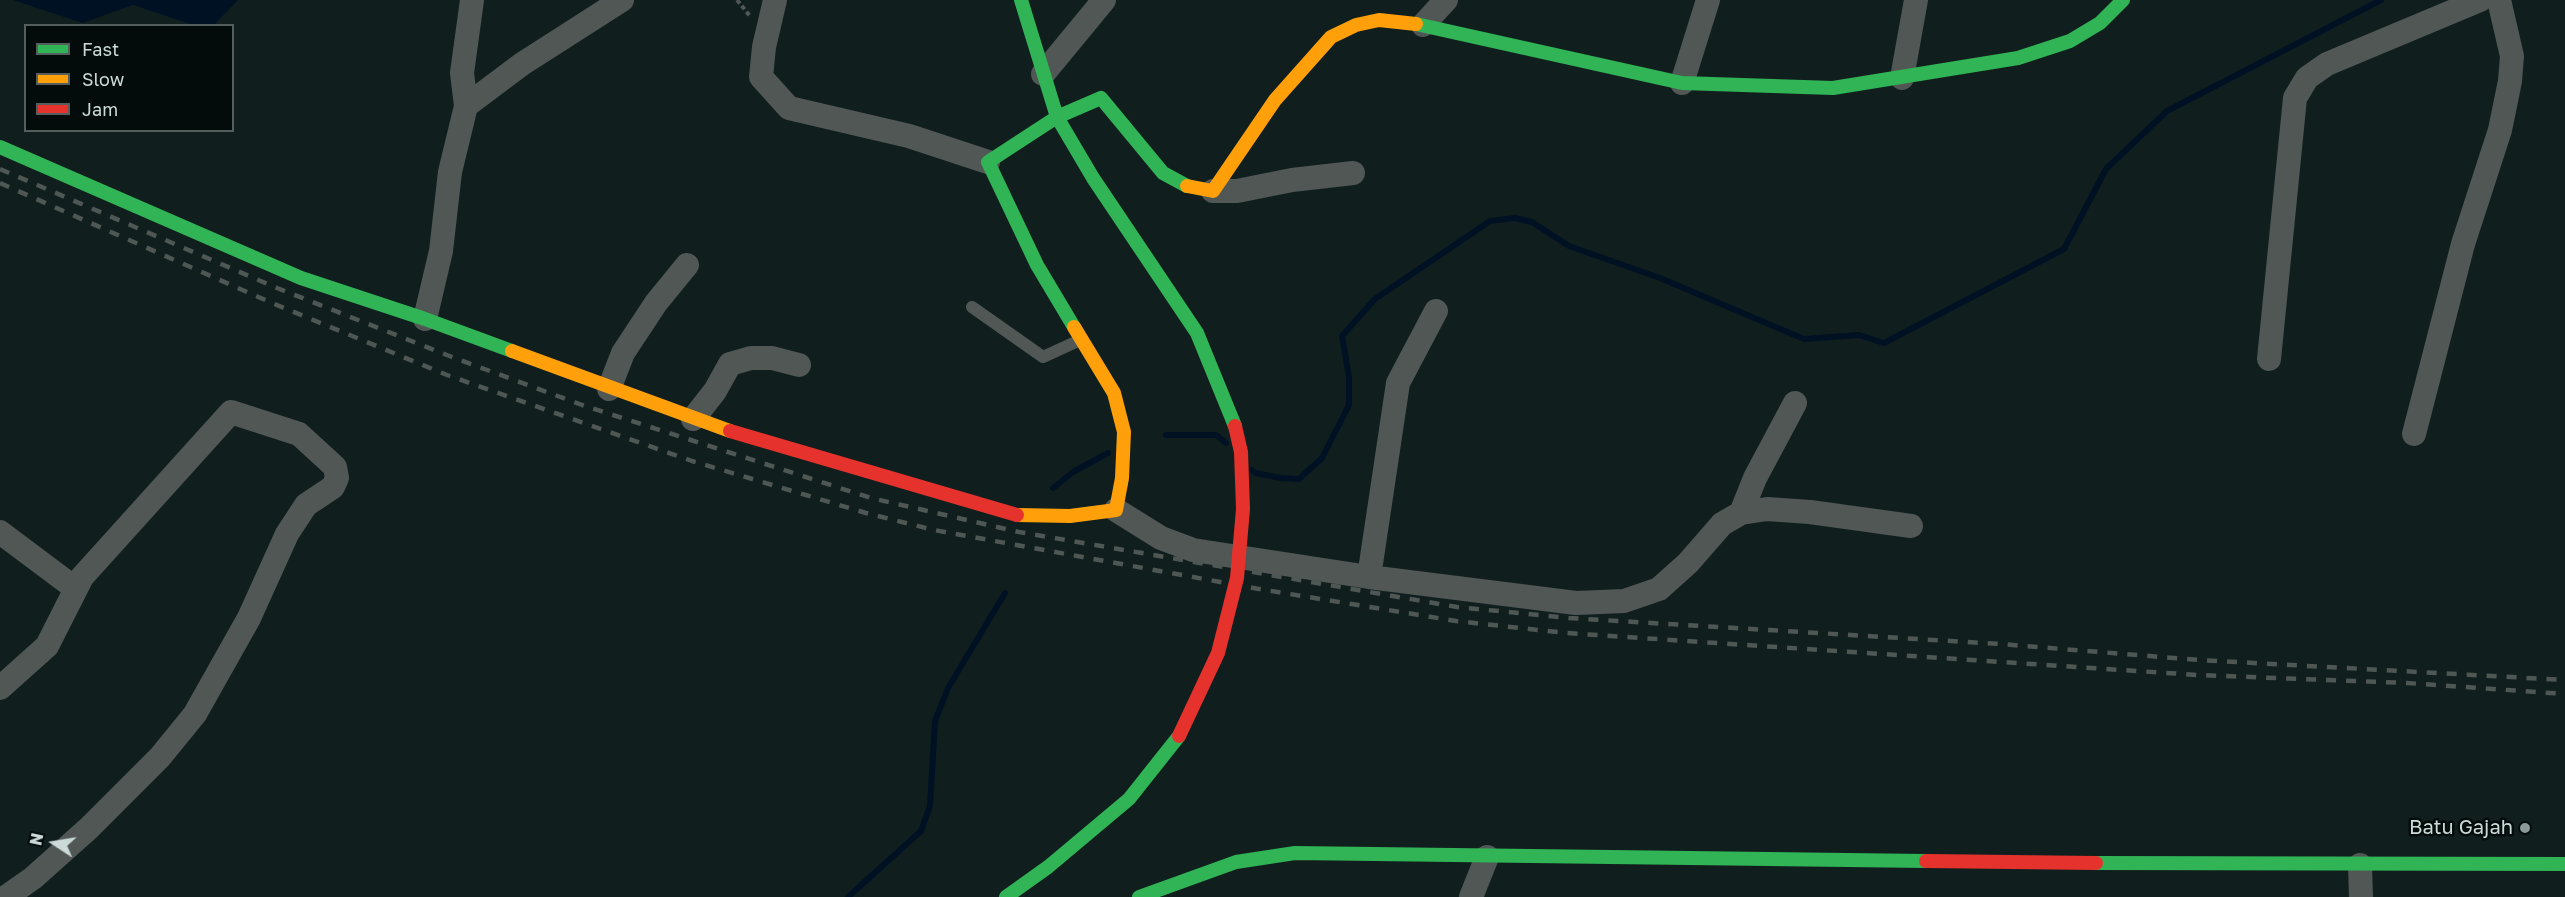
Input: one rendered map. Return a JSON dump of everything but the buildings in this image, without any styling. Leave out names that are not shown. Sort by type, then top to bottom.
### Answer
[{"type":"street","points":[[425,319],[441,251],[450,172],[466,106],[462,73],[472,0]]},
{"type":"street","points":[[466,106],[522,64],[622,0]]},
{"type":"street","points":[[775,0],[764,47],[761,77],[789,108],[909,136],[988,162],[1036,265],[1114,393],[1124,432],[1122,478],[1116,510]]},
{"type":"street","points":[[1006,897],[1048,867],[1129,799],[1179,736],[1218,653],[1237,578],[1243,509],[1241,452],[1235,426],[1197,333],[1093,178],[1057,117],[1021,0]]},
{"type":"street","points":[[1043,74],[1104,0]]},
{"type":"street","points":[[1423,25],[1446,0]]},
{"type":"street","points":[[1682,83],[1708,0]]},
{"type":"street","points":[[1902,78],[1916,0]]},
{"type":"street","points":[[1213,191],[1275,100],[1331,38],[1356,25],[1378,20],[1423,25],[1682,83],[1833,88],[2018,58],[2059,44],[2100,24],[2123,0]]},
{"type":"street","points":[[2269,359],[2295,98],[2307,78],[2327,64],[2480,0]]},
{"type":"street","points":[[2414,434],[2463,244],[2500,130],[2510,81],[2512,56],[2499,0]]},
{"type":"street","points":[[988,162],[1057,117],[1101,98],[1163,173],[1188,186],[1213,191],[1237,191],[1292,180],[1353,173]]},
{"type":"street","points":[[0,147],[301,278],[425,319],[693,419],[813,457],[1016,515],[1070,516],[1116,510],[1161,538],[1193,550],[1369,577],[1576,603],[1624,601],[1659,589],[1688,562],[1722,524],[1741,513],[1767,509],[1810,512],[1911,526]]},
{"type":"street","points":[[609,389],[623,353],[656,303],[687,265]]},
{"type":"street","points":[[1369,577],[1398,383],[1436,311]]},
{"type":"street","points":[[693,419],[715,391],[730,364],[751,358],[772,358],[799,365]]},
{"type":"street","points":[[1741,513],[1755,478],[1795,403]]},
{"type":"street","points":[[0,688],[48,646],[82,577],[231,412],[299,434],[335,467],[337,478],[333,487],[306,505],[287,534],[249,618],[195,714],[160,757],[89,828],[33,878],[6,897]]},
{"type":"street","points":[[0,532],[76,589]]},
{"type":"street","points":[[1139,897],[1236,862],[1295,853],[2360,866],[2565,864]]},
{"type":"street","points":[[1471,897],[1487,857]]},
{"type":"street","points":[[2360,866],[2361,897]]},
{"type":"lane","points":[[972,307],[1043,357],[1080,340]]},
{"type":"water","points":[[13,0],[238,0],[215,24],[190,24],[133,5],[83,23]]},
{"type":"waterway","points":[[1252,470],[1255,473],[1281,478],[1299,479],[1322,458],[1349,405],[1349,377],[1342,336],[1375,299],[1490,221],[1515,218],[1532,222],[1569,246],[1660,278],[1804,339],[1859,335],[1884,343],[2064,249],[2106,169],[2167,111],[2381,0]]},
{"type":"waterway","points":[[1166,435],[1216,435],[1226,443]]},
{"type":"waterway","points":[[1053,488],[1073,472],[1108,453]]},
{"type":"waterway","points":[[848,897],[921,831],[930,806],[935,721],[948,688],[1005,593]]},
{"type":"railway","points":[[0,169],[277,288],[582,405],[871,498],[1019,532],[1457,607],[1569,618],[2000,644],[2199,660],[2565,680]]},
{"type":"railway","points":[[0,183],[272,303],[447,375],[692,461],[866,513],[934,530],[1259,589],[1456,621],[1566,633],[2197,675],[2407,683],[2565,694]]},
{"type":"traffic: fast","points":[[1021,0],[1057,117],[1093,178],[1197,333],[1235,426]]},
{"type":"traffic: fast","points":[[1416,24],[1682,83],[1833,88],[2018,58],[2070,41],[2100,23],[2123,0]]},
{"type":"traffic: fast","points":[[1074,327],[1037,265],[988,162],[1057,117],[1101,98],[1163,173],[1187,186]]},
{"type":"traffic: fast","points":[[0,147],[301,278],[512,351]]},
{"type":"traffic: fast","points":[[1006,897],[1048,867],[1129,799],[1179,736]]},
{"type":"traffic: fast","points":[[1139,897],[1236,862],[1295,853],[1926,861]]},
{"type":"traffic: fast","points":[[2096,863],[2565,864]]},
{"type":"traffic: slow","points":[[1187,186],[1213,191],[1275,100],[1331,37],[1356,25],[1379,20],[1416,24]]},
{"type":"traffic: slow","points":[[1017,515],[1070,516],[1116,510],[1122,478],[1124,432],[1114,393],[1074,327]]},
{"type":"traffic: slow","points":[[512,351],[730,431]]},
{"type":"traffic: jam","points":[[1179,736],[1218,653],[1237,578],[1243,509],[1241,452],[1235,426]]},
{"type":"traffic: jam","points":[[730,431],[1017,515]]},
{"type":"traffic: jam","points":[[1926,861],[2096,863]]},
{"type":"place","name":"Batu Gajah","points":[[2525,828]]}]
